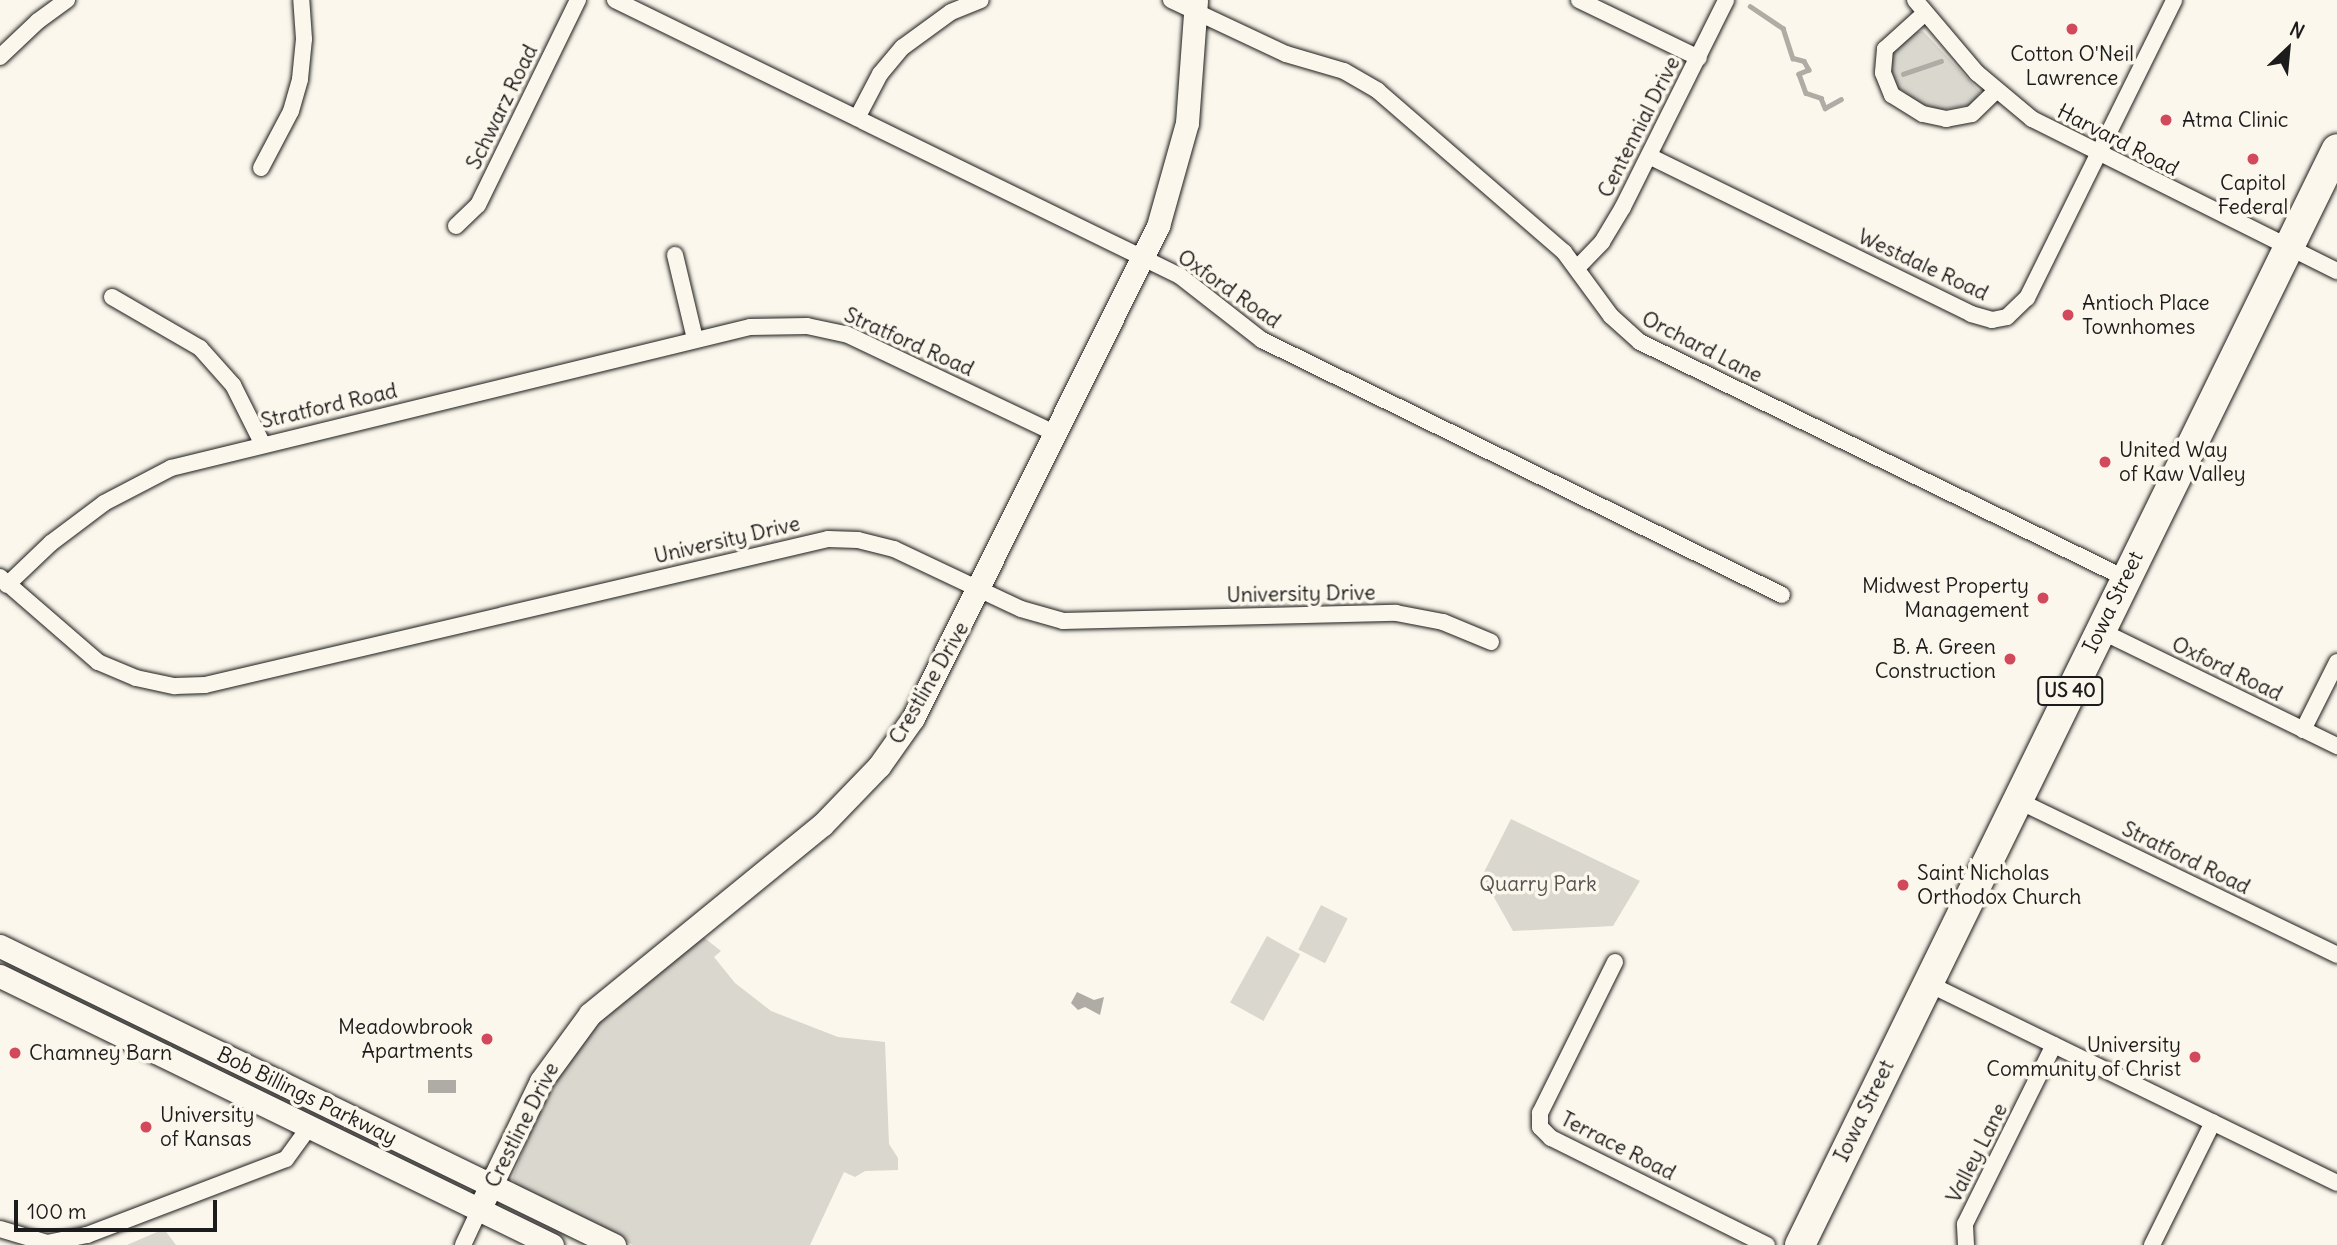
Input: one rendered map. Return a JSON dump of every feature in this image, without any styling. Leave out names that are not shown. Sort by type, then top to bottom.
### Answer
[{"type":"highway","name":"Iowa Street","points":[[1800,1245],[2124,578],[2337,149]]},
{"type":"street","points":[[0,57],[37,21],[67,0]]},
{"type":"street","points":[[261,168],[291,111],[300,79],[304,39],[300,0]]},
{"type":"street","name":"Schwarz Road","points":[[456,226],[478,205],[578,0]]},
{"type":"street","name":"Oxford Road","points":[[615,0],[1144,259],[1194,285],[1262,340],[1783,595]]},
{"type":"street","points":[[857,118],[880,74],[903,47],[951,12],[981,0]]},
{"type":"street","name":"Orchard Lane","points":[[1171,0],[1196,5],[1286,54],[1344,71],[1378,91],[1578,267],[1611,316],[1640,342],[2124,578]]},
{"type":"street","points":[[1579,0],[1699,58]]},
{"type":"street","name":"Centennial Drive","points":[[1578,267],[1610,230],[1726,0]]},
{"type":"street","name":"Westdale Road","points":[[1649,156],[1971,314],[1992,320],[2013,314],[2023,304],[2174,0]]},
{"type":"street","name":"Crestline Drive","points":[[463,1245],[541,1081],[590,1014],[822,825],[879,766],[922,703],[1144,259],[1185,132],[1196,5]]},
{"type":"street","points":[[1920,6],[1885,49],[1883,73],[1892,95],[1923,114],[1946,119],[1972,114],[1996,91]]},
{"type":"street","name":"Harvard Road","points":[[1920,6],[1996,91],[2032,119],[2098,155],[2337,271]]},
{"type":"street","points":[[675,256],[695,339]]},
{"type":"street","points":[[112,298],[201,348],[233,385],[262,443]]},
{"type":"street","name":"Stratford Road","points":[[3,581],[104,503],[171,468],[262,443],[695,339],[770,325],[846,334],[1057,434]]},
{"type":"street","name":"University Drive","points":[[3,581],[98,662],[136,678],[175,686],[205,685],[816,541],[873,542],[1021,609],[1063,621],[1396,613],[1443,622],[1491,642]]},
{"type":"street","name":"Oxford Road","points":[[2099,630],[2337,746]]},
{"type":"street","points":[[2303,730],[2337,662]]},
{"type":"street","name":"Stratford Road","points":[[2017,800],[2337,955]]},
{"type":"street","name":"Bob Billings Parkway","points":[[0,946],[614,1245]]},
{"type":"street","name":"Terrace Road","points":[[1615,962],[1539,1113],[1540,1127],[1551,1138],[1767,1245]]},
{"type":"street","name":"Bob Billings Parkway","points":[[0,976],[552,1245]]},
{"type":"street","points":[[1927,983],[2337,1183]]},
{"type":"street","name":"Valley Lane","points":[[1966,1244],[1965,1224],[2054,1045]]},
{"type":"street","points":[[2152,1245],[2213,1122]]},
{"type":"street","points":[[0,1229],[47,1242],[87,1235],[286,1159],[309,1127]]},
{"type":"green space","points":[[1923,31],[1980,92],[1973,104],[1941,110],[1919,103],[1896,86],[1890,65],[1894,50],[1912,33]]},
{"type":"green space","name":"Quarry Park","points":[[1511,819],[1640,881],[1613,926],[1513,931],[1482,876]]},
{"type":"green space","points":[[1321,905],[1348,919],[1325,963],[1298,950]]},
{"type":"green space","points":[[702,936],[721,951],[714,957],[735,983],[771,1011],[838,1037],[885,1042],[889,1144],[898,1158],[898,1170],[865,1171],[855,1177],[844,1172],[810,1245],[633,1245],[520,1190],[512,1179],[549,1083],[591,1026]]},
{"type":"green space","points":[[1267,936],[1300,954],[1263,1021],[1230,1002]]},
{"type":"green space","points":[[164,1229],[176,1245],[127,1245]]},
{"type":"shaded area","points":[[1077,992],[1094,1000],[1104,997],[1100,1015],[1085,1007],[1078,1010],[1071,1003]]},
{"type":"shaded area","points":[[428,1080],[456,1080],[456,1093],[428,1093]]},
{"type":"waterway","points":[[1750,6],[1783,28],[1793,58],[1804,61],[1809,70],[1799,74],[1806,93],[1821,98],[1825,108],[1841,99]]},
{"type":"waterway","points":[[1903,74],[1941,61]]},
{"type":"place","name":"Cotton O'Neil Lawrence","points":[[2072,29]]},
{"type":"place","name":"Atma Clinic","points":[[2166,120]]},
{"type":"place","name":"Capitol Federal","points":[[2253,159]]},
{"type":"place","name":"Antioch Place Townhomes","points":[[2068,315]]},
{"type":"place","name":"United Way of Kaw Valley","points":[[2105,462]]},
{"type":"place","name":"Midwest Property Management","points":[[2043,598]]},
{"type":"place","name":"B. A. Green Construction","points":[[2010,659]]},
{"type":"place","name":"Saint Nicholas Orthodox Church","points":[[1903,885]]},
{"type":"place","name":"Meadowbrook Apartments","points":[[487,1039]]},
{"type":"place","name":"Chamney Barn","points":[[15,1053]]},
{"type":"place","name":"University Community of Christ","points":[[2195,1057]]},
{"type":"place","name":"University of Kansas","points":[[146,1127]]}]
